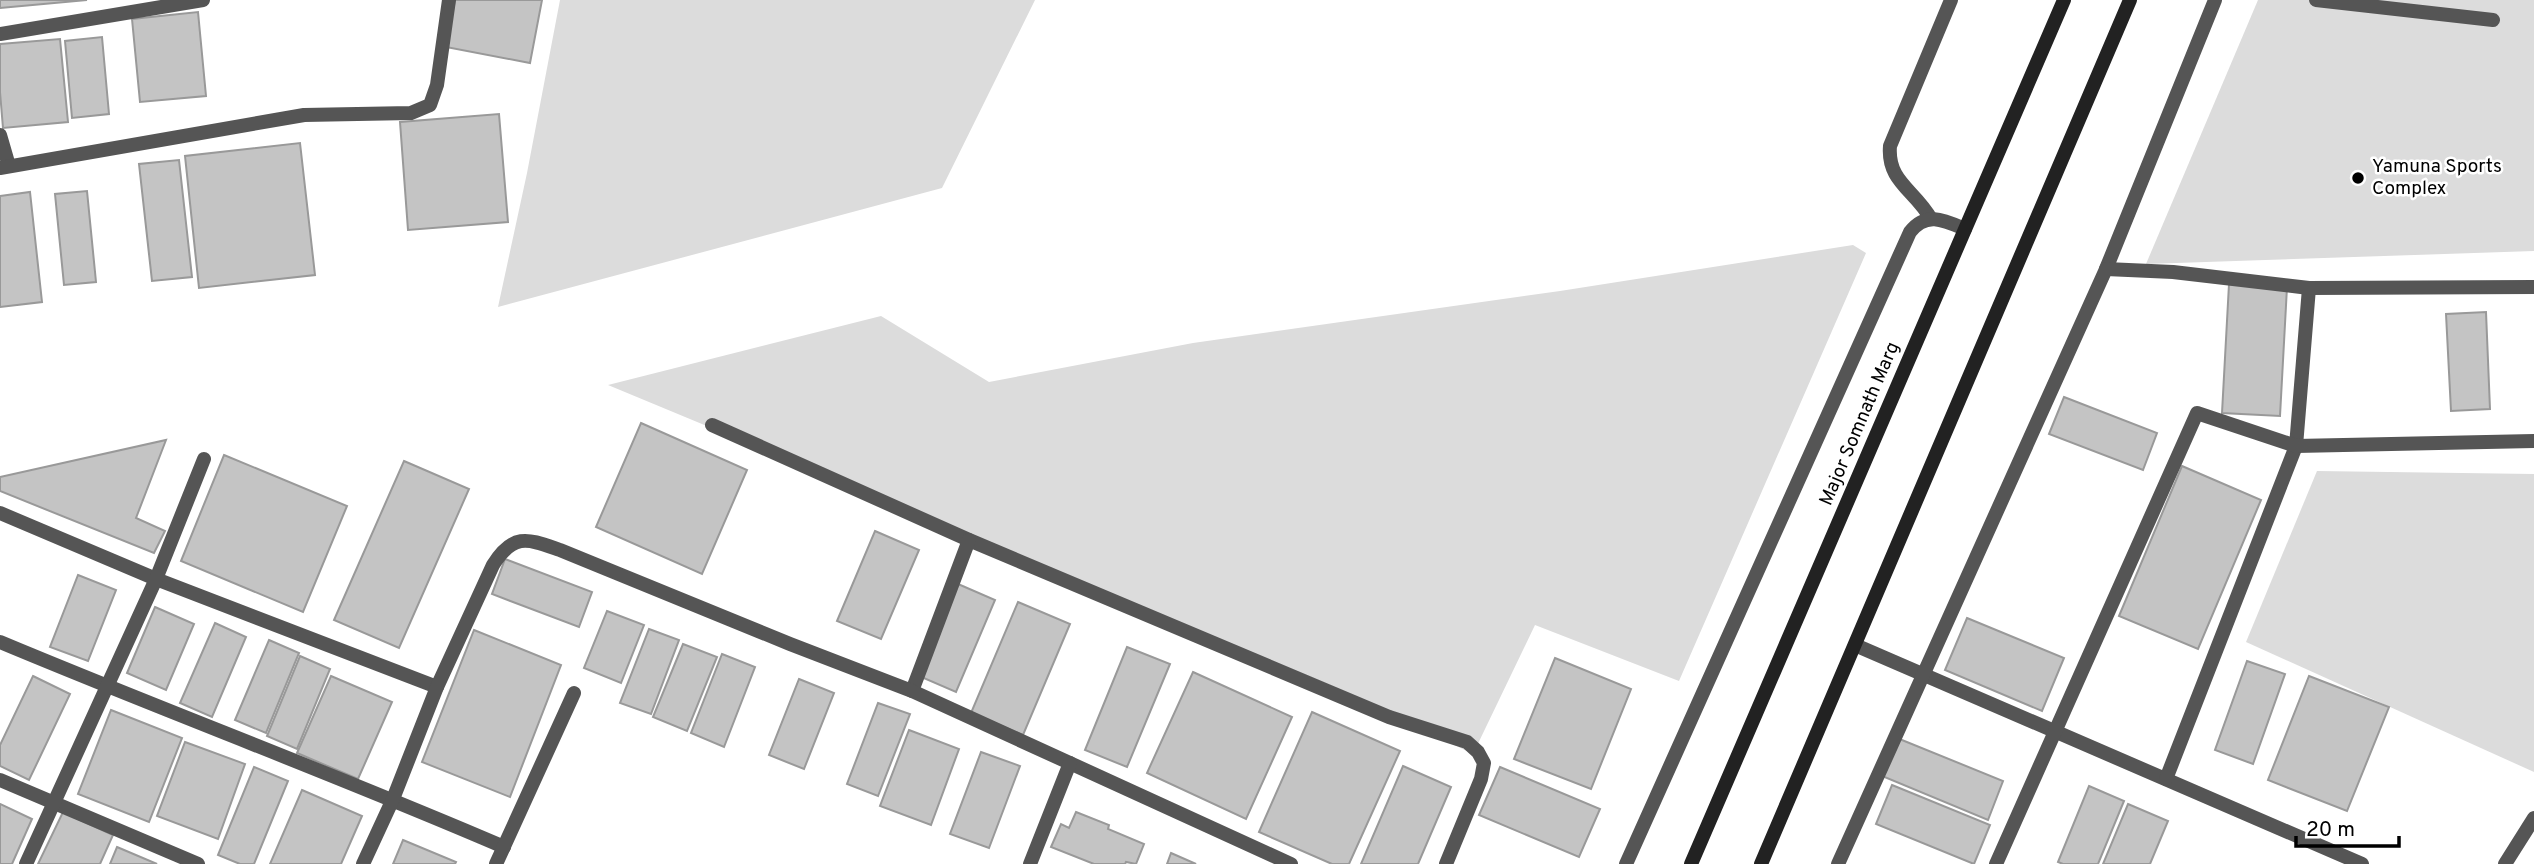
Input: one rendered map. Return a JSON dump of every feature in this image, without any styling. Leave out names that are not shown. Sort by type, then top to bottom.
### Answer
[{"type":"main road","name":"Major Somnath Marg","points":[[1691,864],[2064,0]]},
{"type":"main road","points":[[1761,864],[2130,0]]},
{"type":"street","points":[[0,34],[203,0]]},
{"type":"street","points":[[0,135],[4,167],[304,115],[411,113],[430,105],[437,85],[449,0]]},
{"type":"street","points":[[1931,219],[1922,202],[1896,178],[1889,159],[1890,146],[1951,0]]},
{"type":"street","points":[[1839,864],[2106,270],[2215,0]]},
{"type":"street","points":[[2316,0],[2493,20]]},
{"type":"street","points":[[1626,864],[1910,232],[1916,223],[1931,219],[1942,219],[1965,229]]},
{"type":"street","points":[[2106,270],[2173,272],[2309,288],[2534,287]]},
{"type":"street","points":[[2166,779],[2296,446],[2309,288]]},
{"type":"street","points":[[1996,864],[2197,412],[2296,446],[2534,441]]},
{"type":"street","points":[[712,425],[969,540],[1389,717],[1467,742],[1478,752],[1484,763],[1481,779],[1446,864]]},
{"type":"street","points":[[26,864],[156,579],[204,459]]},
{"type":"street","points":[[0,513],[156,579],[437,687]]},
{"type":"street","points":[[363,864],[393,799],[437,687],[493,565],[503,549],[519,540],[534,541],[560,550],[912,691],[1286,863]]},
{"type":"street","points":[[912,691],[969,540]]},
{"type":"street","points":[[0,642],[106,687],[393,799],[504,847]]},
{"type":"street","points":[[1855,645],[2362,864]]},
{"type":"street","points":[[496,864],[574,693]]},
{"type":"street","points":[[1030,864],[1070,763]]},
{"type":"street","points":[[0,780],[181,861],[198,864]]},
{"type":"street","points":[[2505,864],[2534,818]]},
{"type":"shaded area","points":[[560,0],[1035,0],[942,188],[498,307]]},
{"type":"shaded area","name":"Yamuna Sports Complex","points":[[2258,0],[2534,0],[2534,251],[2146,264]]},
{"type":"shaded area","points":[[1853,245],[1866,253],[1679,681],[1535,625],[1473,754],[1330,685],[608,385],[881,316],[989,382],[1193,343],[1560,291]]},
{"type":"shaded area","points":[[2317,471],[2534,474],[2534,772],[2246,642]]},
{"type":"building","points":[[0,0],[87,0],[0,8]]},
{"type":"building","points":[[455,0],[542,0],[530,63],[446,47]]},
{"type":"building","points":[[198,12],[206,96],[140,102],[132,19]]},
{"type":"building","points":[[102,37],[109,114],[72,118],[65,41]]},
{"type":"building","points":[[60,39],[68,122],[3,128],[0,44]]},
{"type":"building","points":[[499,114],[508,222],[408,230],[400,122]]},
{"type":"building","points":[[300,143],[315,275],[199,288],[185,156]]},
{"type":"building","points":[[179,160],[192,277],[152,281],[139,164]]},
{"type":"building","points":[[87,191],[96,282],[64,285],[55,194]]},
{"type":"building","points":[[30,192],[42,302],[0,307],[0,196]]},
{"type":"building","points":[[2229,284],[2287,287],[2280,416],[2222,413]]},
{"type":"building","points":[[2486,312],[2490,409],[2451,411],[2446,314]]},
{"type":"building","points":[[2064,397],[2157,433],[2143,470],[2049,434]]},
{"type":"building","points":[[641,423],[747,470],[702,574],[596,527]]},
{"type":"building","points":[[166,440],[136,518],[165,531],[154,553],[0,491],[0,477]]},
{"type":"building","points":[[224,455],[347,506],[303,612],[181,561]]},
{"type":"building","points":[[404,461],[469,489],[399,648],[334,620]]},
{"type":"building","points":[[2182,466],[2261,500],[2198,649],[2119,616]]},
{"type":"building","points":[[875,531],[919,550],[881,639],[837,621]]},
{"type":"building","points":[[505,559],[592,592],[579,627],[492,594]]},
{"type":"building","points":[[78,575],[116,590],[88,661],[50,647]]},
{"type":"building","points":[[958,584],[995,600],[956,692],[919,676]]},
{"type":"building","points":[[1018,602],[1070,624],[1023,735],[971,713]]},
{"type":"building","points":[[155,607],[194,624],[166,690],[127,673]]},
{"type":"building","points":[[607,611],[644,625],[621,683],[584,668]]},
{"type":"building","points":[[1967,618],[2064,658],[2042,711],[1945,670]]},
{"type":"building","points":[[215,623],[246,637],[212,717],[180,703]]},
{"type":"building","points":[[649,629],[679,640],[651,714],[620,703]]},
{"type":"building","points":[[474,630],[561,665],[510,797],[422,762]]},
{"type":"building","points":[[269,640],[299,653],[266,733],[235,720]]},
{"type":"building","points":[[683,644],[717,657],[687,731],[653,717]]},
{"type":"building","points":[[1127,647],[1170,664],[1127,767],[1085,750]]},
{"type":"building","points":[[722,654],[755,667],[724,747],[691,733]]},
{"type":"building","points":[[300,656],[330,669],[297,749],[267,736]]},
{"type":"building","points":[[1555,658],[1631,689],[1591,789],[1514,759]]},
{"type":"building","points":[[2247,661],[2285,674],[2253,764],[2215,750]]},
{"type":"building","points":[[1193,672],[1292,717],[1246,819],[1147,773]]},
{"type":"building","points":[[33,676],[70,694],[29,780],[0,766],[0,745]]},
{"type":"building","points":[[331,676],[392,702],[358,779],[297,753]]},
{"type":"building","points":[[2309,676],[2389,707],[2347,811],[2268,780]]},
{"type":"building","points":[[799,679],[834,693],[804,769],[769,755]]},
{"type":"building","points":[[878,703],[910,714],[878,796],[847,784]]},
{"type":"building","points":[[111,710],[182,738],[149,822],[78,794]]},
{"type":"building","points":[[1312,712],[1400,751],[1349,864],[1332,864],[1259,832]]},
{"type":"building","points":[[909,730],[959,749],[931,825],[880,806]]},
{"type":"building","points":[[1897,738],[2003,781],[1988,820],[1882,776]]},
{"type":"building","points":[[185,742],[245,764],[218,839],[157,816]]},
{"type":"building","points":[[981,752],[1020,766],[989,848],[950,834]]},
{"type":"building","points":[[1403,766],[1451,787],[1418,864],[1361,864]]},
{"type":"building","points":[[254,767],[288,781],[254,864],[240,864],[218,855]]},
{"type":"building","points":[[1500,767],[1600,809],[1579,857],[1479,815]]},
{"type":"building","points":[[1892,785],[1990,825],[1974,864],[1876,824]]},
{"type":"building","points":[[2089,786],[2124,801],[2098,864],[2063,864],[2058,862]]},
{"type":"building","points":[[302,790],[362,816],[341,864],[270,864]]},
{"type":"building","points":[[0,804],[32,819],[12,864],[0,864]]},
{"type":"building","points":[[2128,804],[2168,821],[2150,864],[2103,864]]},
{"type":"building","points":[[63,812],[113,835],[100,864],[38,864]]},
{"type":"building","points":[[1076,812],[1109,825],[1108,829],[1144,844],[1136,864],[1094,864],[1051,847],[1061,824],[1069,828]]},
{"type":"building","points":[[403,840],[456,862],[393,864]]},
{"type":"building","points":[[117,847],[157,864],[110,864]]},
{"type":"building","points":[[1171,853],[1196,864],[1167,864]]},
{"type":"place","name":"Yamuna Sports Complex","points":[[2358,178]]}]
